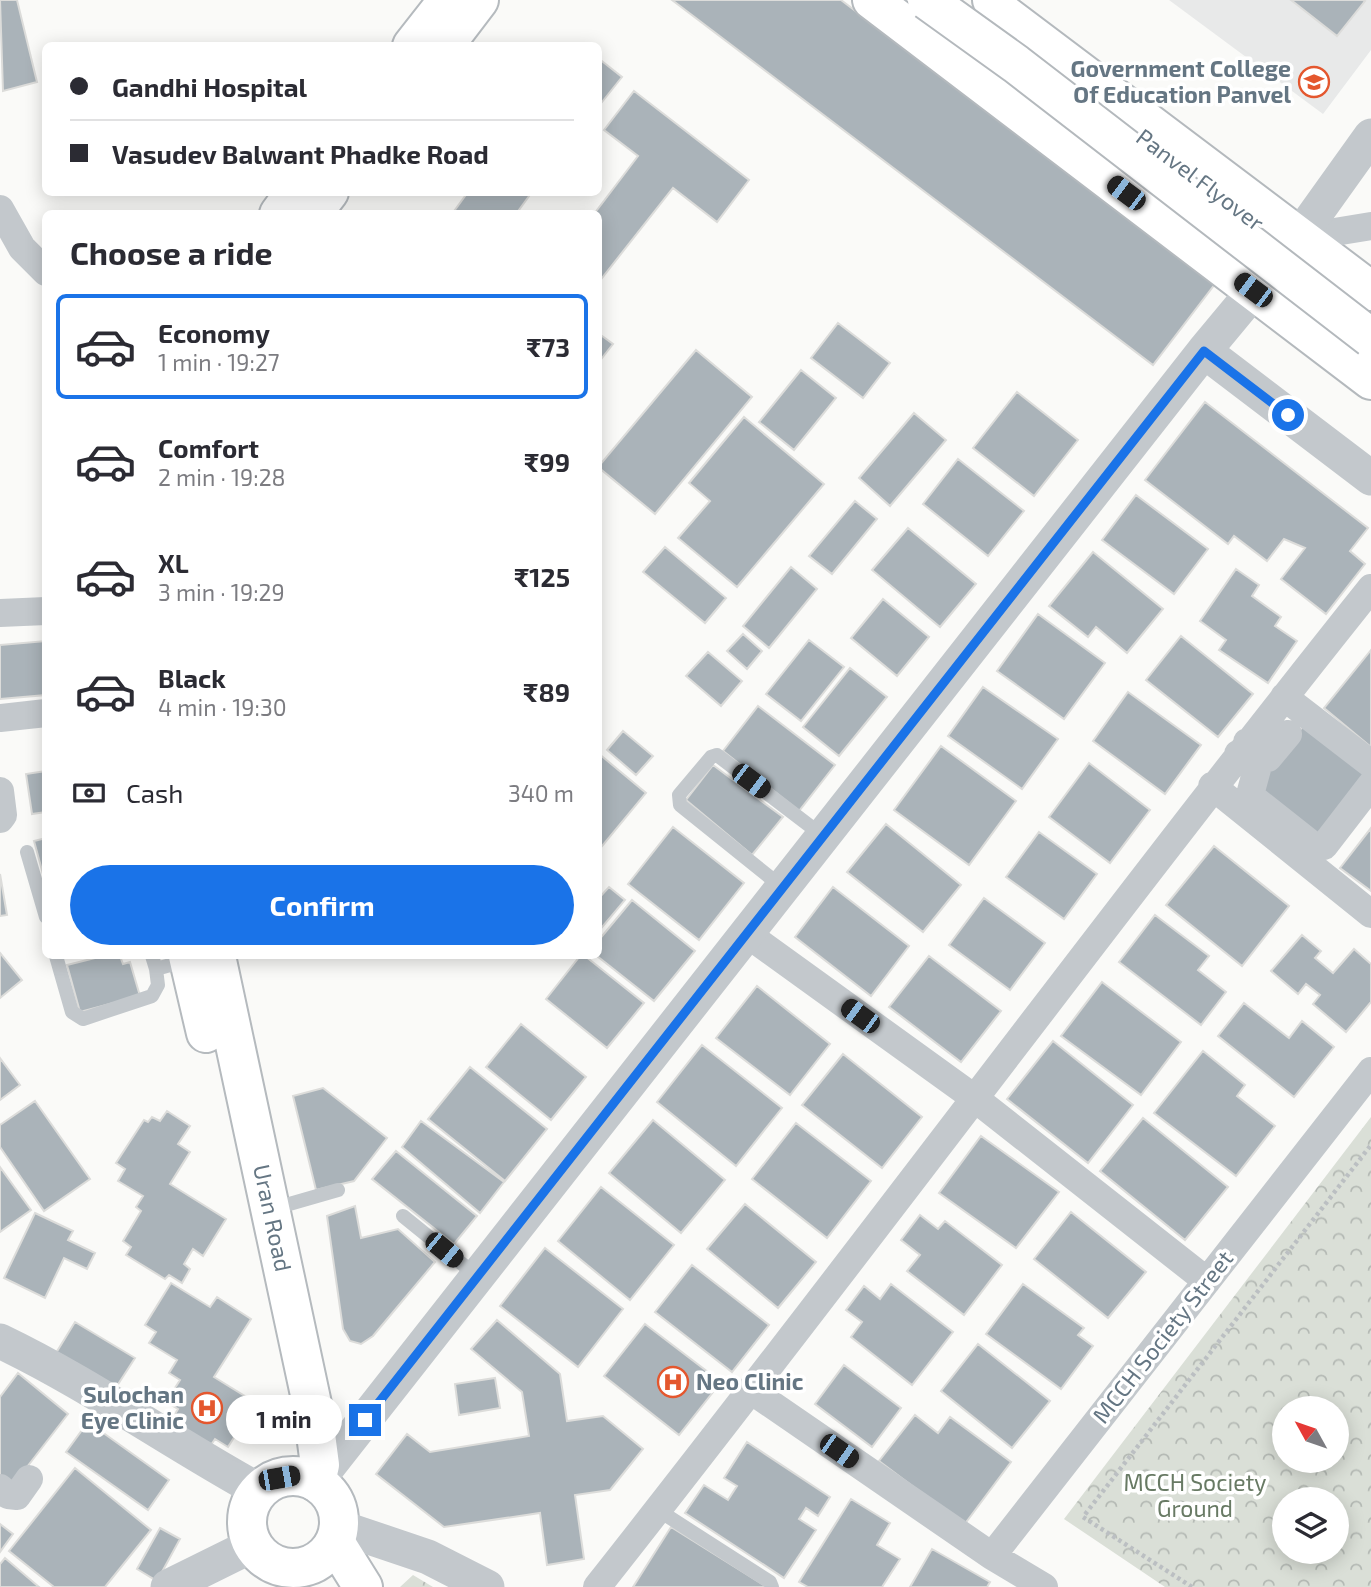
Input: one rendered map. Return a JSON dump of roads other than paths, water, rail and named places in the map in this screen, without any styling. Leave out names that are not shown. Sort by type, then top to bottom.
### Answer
[{"type":"main road","points":[[415,42],[448,0]]},
{"type":"main road","points":[[447,42],[479,0]]},
{"type":"main road","points":[[872,0],[1371,380]]},
{"type":"main road","name":"Panvel Flyover","points":[[927,0],[1016,64],[1371,338]]},
{"type":"main road","name":"Panvel Flyover","points":[[962,0],[1371,309]]},
{"type":"main road","points":[[992,0],[1001,12],[1371,292]]},
{"type":"main road","points":[[315,210],[326,196]]},
{"type":"main road","name":"Uran Road","points":[[180,959],[270,1209],[312,1404],[320,1465],[307,1479]]},
{"type":"main road","name":"Uran Road","points":[[180,959],[307,1479]]},
{"type":"main road","points":[[279,1478],[307,1479],[333,1497],[339,1512],[331,1555],[286,1568],[271,1563],[253,1545],[247,1527],[248,1511],[260,1491],[279,1478]]},
{"type":"main road","points":[[331,1555],[363,1587]]},
{"type":"street","points":[[307,1479],[478,1277],[1204,351],[1297,238],[1371,136]]},
{"type":"street","points":[[0,209],[22,248],[42,268]]},
{"type":"street","points":[[1297,238],[1371,226]]},
{"type":"street","points":[[1204,351],[1371,478]]},
{"type":"street","points":[[597,1587],[752,1391],[1212,786],[1371,588]]},
{"type":"street","points":[[0,613],[42,611]]},
{"type":"street","points":[[1284,696],[1371,764]]},
{"type":"street","points":[[0,718],[42,713]]},
{"type":"street","points":[[1242,748],[1268,758],[1288,734]]},
{"type":"street","points":[[1242,748],[1257,769],[1251,791],[1254,799],[1371,914]]},
{"type":"street","points":[[1212,786],[1306,850],[1324,846],[1371,785]]},
{"type":"street","points":[[0,791],[3,815],[0,819]]},
{"type":"street","points":[[747,934],[973,1097],[1208,1281]]},
{"type":"street","name":"MCCH Society Street","points":[[992,1556],[1371,1071]]},
{"type":"street","points":[[4,1350],[260,1491]]},
{"type":"street","points":[[752,1391],[992,1556],[1044,1587]]},
{"type":"street","points":[[0,1488],[8,1495],[18,1496],[29,1479]]},
{"type":"street","points":[[167,1587],[253,1545]]},
{"type":"street","points":[[331,1555],[428,1557],[487,1587]]},
{"type":"lane","points":[[783,887],[680,805],[679,796],[711,757],[717,755],[823,836]]},
{"type":"lane","points":[[27,852],[42,904]]},
{"type":"lane","points":[[57,959],[72,1012],[83,1018],[152,996],[180,959]]},
{"type":"lane","points":[[270,1209],[338,1190]]},
{"type":"lane","points":[[402,1216],[478,1277]]},
{"type":"lane","points":[[657,1510],[770,1582],[772,1587]]},
{"type":"place","name":"Government College Of Education Panvel","points":[[1314,82]]},
{"type":"place","name":"Neo Clinic","points":[[673,1382]]},
{"type":"place","name":"Sulochan Eye Clinic","points":[[207,1408]]},
{"type":"park label","name":"MCCH Society Ground","points":[[1195,1496]]}]
